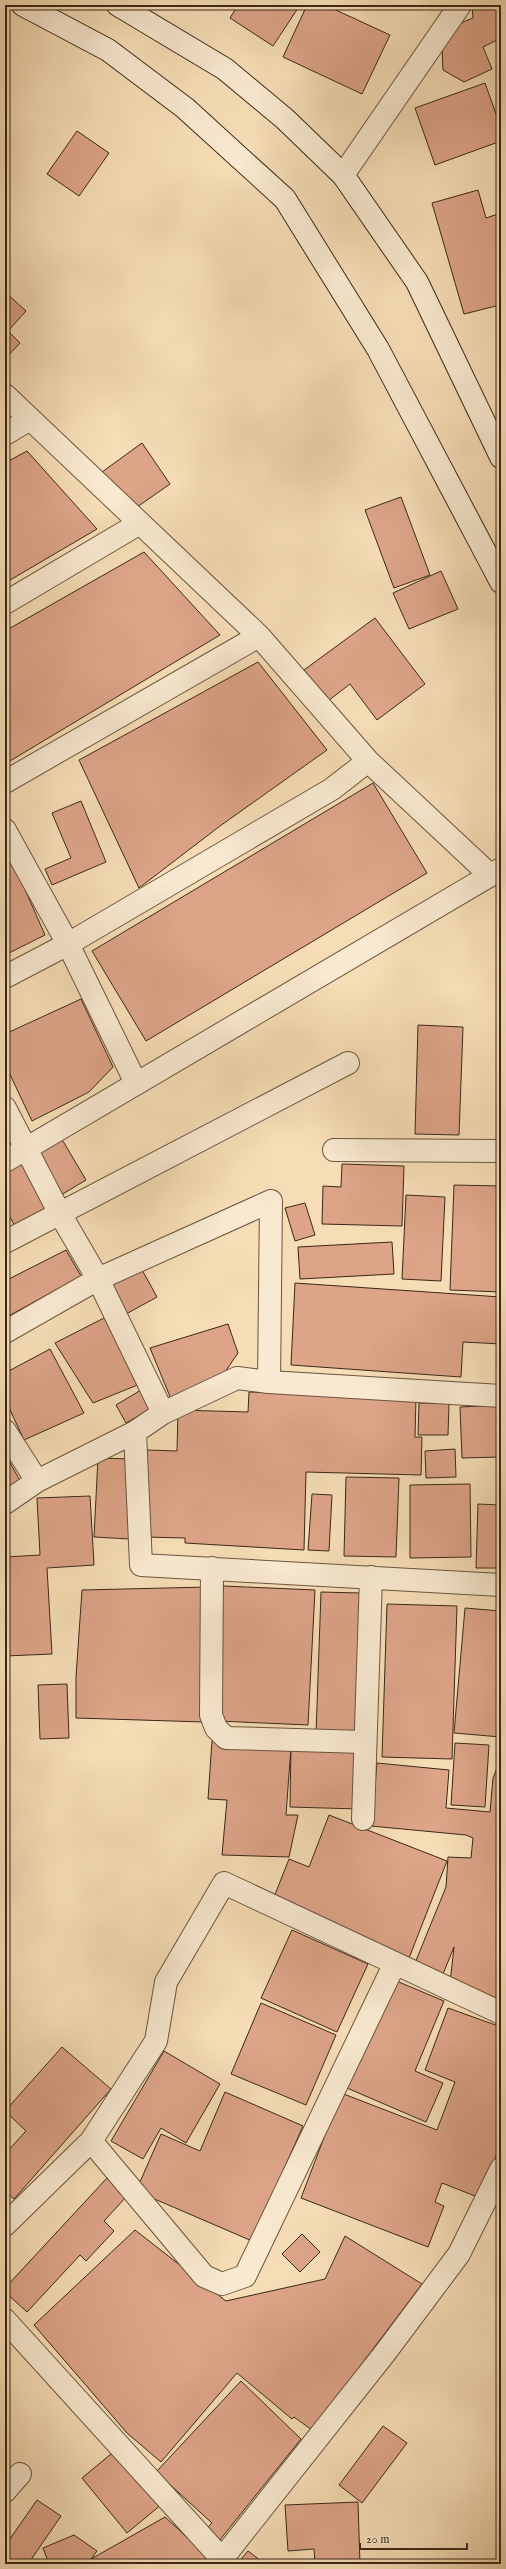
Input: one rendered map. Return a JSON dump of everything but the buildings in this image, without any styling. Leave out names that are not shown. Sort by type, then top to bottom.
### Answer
[{"type":"street","points":[[23,5],[108,50],[185,108],[285,199],[378,349],[501,582]]},
{"type":"street","points":[[118,5],[225,69],[285,119],[342,175],[417,282],[501,457]]},
{"type":"street","points":[[342,175],[460,5]]},
{"type":"street","points":[[5,395],[259,636],[368,761],[496,872],[5,1161]]},
{"type":"street","points":[[5,434],[30,419]]},
{"type":"street","points":[[5,603],[140,523]]},
{"type":"street","points":[[5,782],[259,636]]},
{"type":"street","points":[[5,977],[68,944],[332,789],[368,761]]},
{"type":"street","points":[[5,830],[68,944],[136,1083]]},
{"type":"street","points":[[5,1242],[59,1212],[348,1063]]},
{"type":"street","points":[[5,1108],[59,1212],[98,1279],[163,1413]]},
{"type":"street","points":[[334,1150],[501,1151]]},
{"type":"street","points":[[5,1332],[98,1279],[271,1201],[269,1382]]},
{"type":"street","points":[[5,1503],[37,1481],[135,1432],[163,1413],[237,1378],[269,1382],[501,1396]]},
{"type":"street","points":[[5,1431],[37,1481]]},
{"type":"street","points":[[135,1432],[141,1565],[501,1585]]},
{"type":"street","points":[[212,1568],[211,1715],[216,1728],[226,1738],[364,1742]]},
{"type":"street","points":[[363,1819],[364,1742],[371,1577]]},
{"type":"street","points":[[5,2225],[91,2141],[156,2041],[166,1982],[224,1883],[394,1965],[501,2013]]},
{"type":"street","points":[[91,2141],[204,2276],[222,2284],[245,2276],[394,1965]]},
{"type":"street","points":[[5,2320],[220,2562],[385,2353],[459,2254],[501,2169]]},
{"type":"street","points":[[5,2491],[20,2474]]}]
